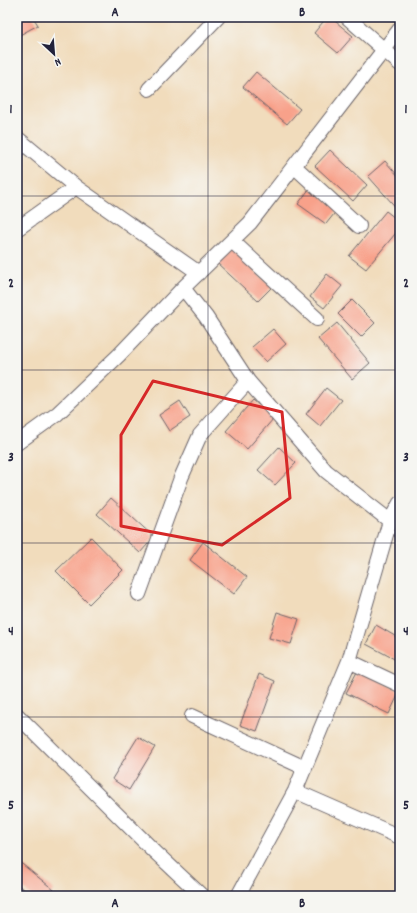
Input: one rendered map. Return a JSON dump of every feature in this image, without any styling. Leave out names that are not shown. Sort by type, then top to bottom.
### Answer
[{"type":"street","points":[[149,89],[218,17]]},
{"type":"street","points":[[348,17],[400,64]]},
{"type":"street","points":[[17,442],[57,414],[119,355],[183,288],[200,273],[250,222],[400,29]]},
{"type":"street","points":[[17,138],[76,188],[200,273]]},
{"type":"street","points":[[294,166],[359,226]]},
{"type":"street","points":[[17,229],[76,188]]},
{"type":"street","points":[[232,241],[317,319]]},
{"type":"street","points":[[183,288],[206,317],[248,381],[326,471],[390,521]]},
{"type":"street","points":[[139,594],[181,478],[200,435],[248,381]]},
{"type":"street","points":[[238,896],[296,790],[349,661],[390,521],[400,503]]},
{"type":"street","points":[[349,661],[400,685]]},
{"type":"street","points":[[17,715],[155,852],[202,896]]},
{"type":"street","points":[[192,716],[305,768]]},
{"type":"street","points":[[296,790],[400,837]]},
{"type":"highlighted area","points":[[153,381],[282,412],[290,498],[222,545],[121,526],[121,435]]},
{"type":"building","points":[[17,17],[33,17],[38,25],[18,36]]},
{"type":"building","points":[[327,17],[330,17],[353,36],[338,53],[314,33]]},
{"type":"building","points":[[256,72],[300,109],[287,124],[243,87]]},
{"type":"building","points":[[330,150],[367,185],[353,201],[315,166]]},
{"type":"building","points":[[385,161],[400,178],[400,212],[368,176]]},
{"type":"building","points":[[310,188],[338,209],[326,224],[298,204]]},
{"type":"building","points":[[386,211],[400,222],[400,228],[366,269],[349,256]]},
{"type":"building","points":[[231,248],[272,287],[258,301],[217,263]]},
{"type":"building","points":[[327,274],[342,286],[324,308],[310,297]]},
{"type":"building","points":[[352,300],[375,323],[361,337],[338,314]]},
{"type":"building","points":[[337,323],[370,363],[352,379],[318,339]]},
{"type":"building","points":[[273,329],[286,344],[266,362],[252,347]]},
{"type":"building","points":[[326,388],[341,400],[320,426],[306,414]]},
{"type":"building","points":[[253,400],[274,418],[247,449],[226,431]]},
{"type":"building","points":[[180,401],[190,417],[169,431],[159,415]]},
{"type":"building","points":[[279,447],[296,463],[275,485],[258,470]]},
{"type":"building","points":[[111,498],[154,537],[140,553],[97,514]]},
{"type":"building","points":[[91,537],[123,570],[89,604],[56,571]]},
{"type":"building","points":[[203,542],[247,577],[234,594],[190,560]]},
{"type":"building","points":[[277,612],[299,619],[291,644],[269,638]]},
{"type":"building","points":[[376,625],[400,639],[400,662],[366,644]]},
{"type":"building","points":[[358,670],[400,691],[389,714],[346,693]]},
{"type":"building","points":[[259,674],[275,681],[257,731],[240,725]]},
{"type":"building","points":[[138,737],[155,747],[129,790],[112,779]]},
{"type":"building","points":[[17,860],[54,890],[49,896],[32,896],[17,884]]}]
